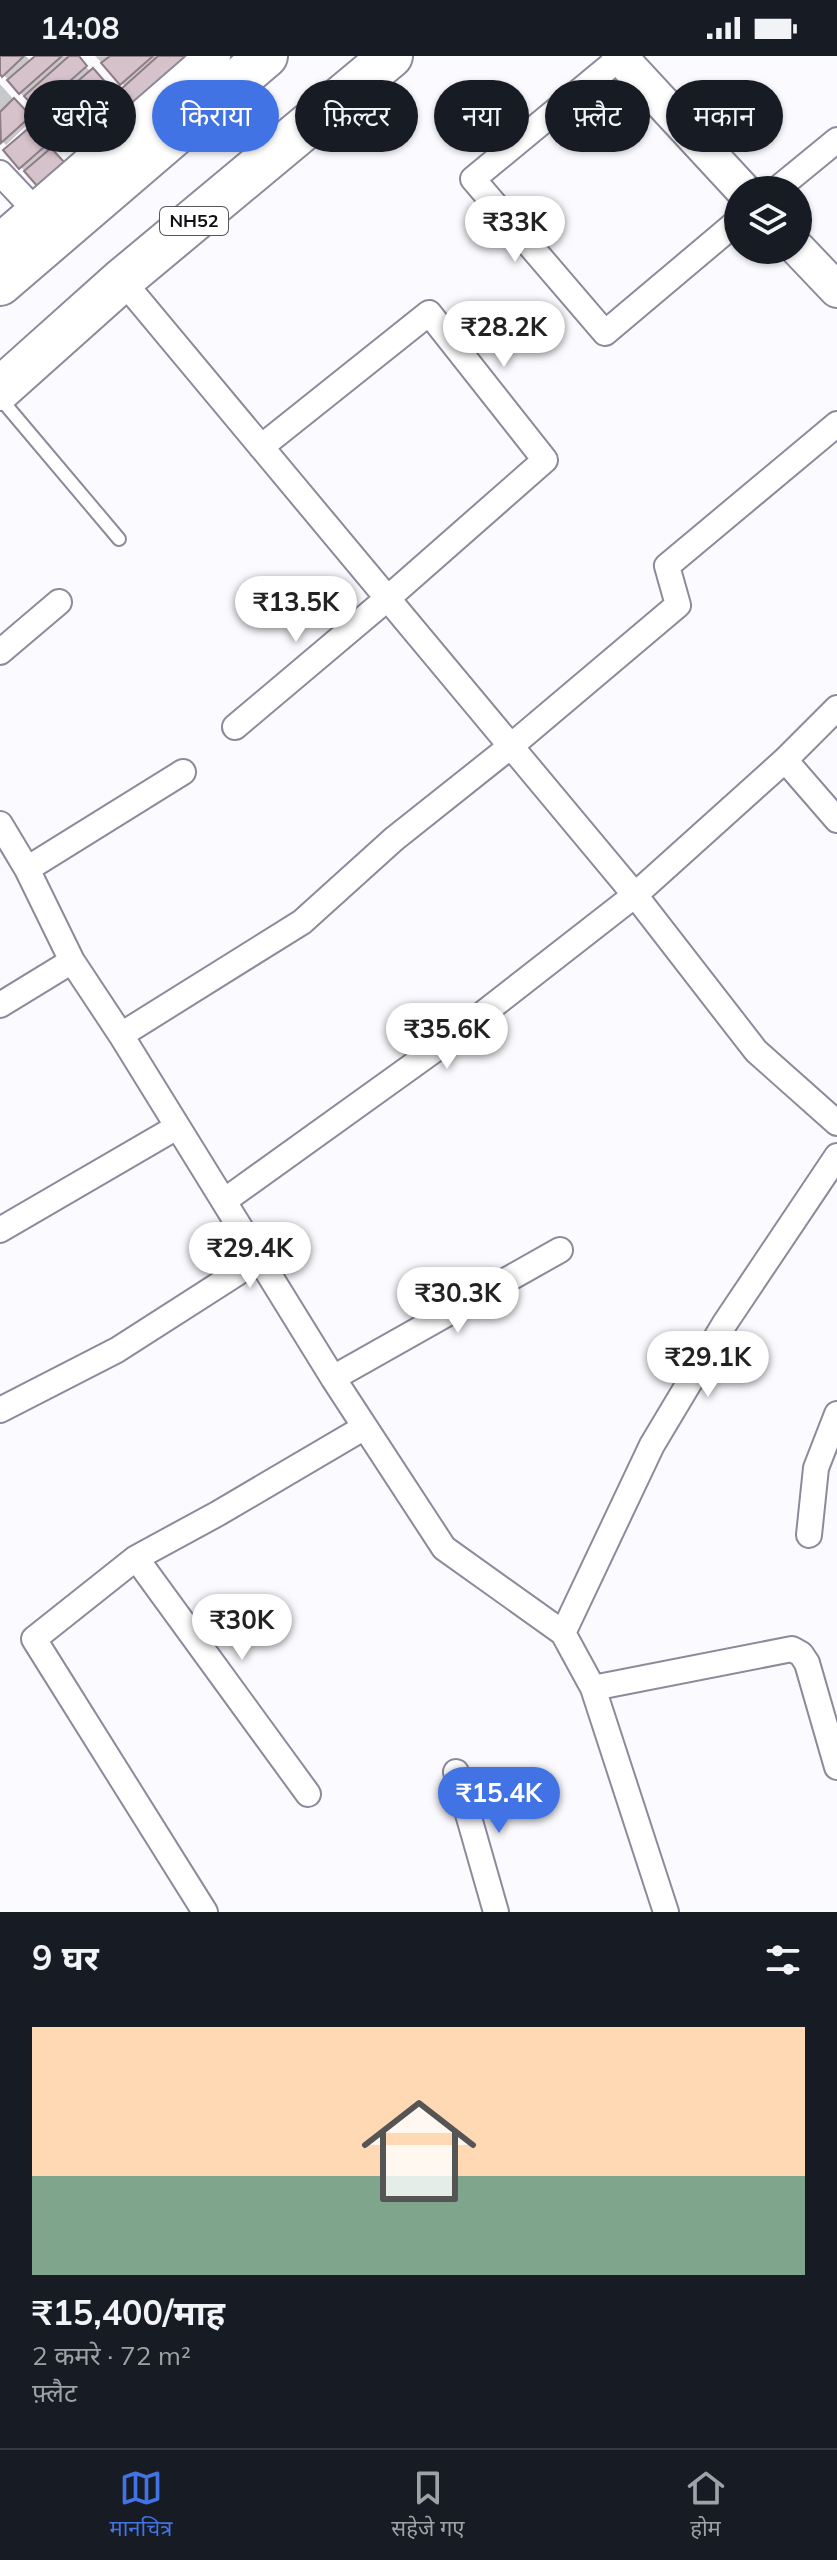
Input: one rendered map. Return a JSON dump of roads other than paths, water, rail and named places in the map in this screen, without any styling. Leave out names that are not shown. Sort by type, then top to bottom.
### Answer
[{"type":"highway","points":[[0,284],[266,56]]},
{"type":"highway","name":"NH52","points":[[0,389],[122,280],[391,56]]},
{"type":"street","points":[[0,241],[213,56]]},
{"type":"street","points":[[724,233],[605,333],[473,179],[620,56],[730,176]]},
{"type":"street","points":[[793,176],[837,140]]},
{"type":"street","points":[[0,173],[36,211]]},
{"type":"street","points":[[812,264],[837,290]]},
{"type":"street","points":[[122,280],[635,895],[756,1051],[837,1123]]},
{"type":"street","points":[[235,727],[545,460],[429,313],[261,447]]},
{"type":"street","points":[[121,1035],[302,922],[394,839],[511,746],[678,605],[667,566],[837,424]]},
{"type":"street","points":[[0,652],[59,602]]},
{"type":"street","points":[[224,1201],[458,1033],[635,895],[785,760],[837,708]]},
{"type":"street","points":[[785,760],[837,820]]},
{"type":"street","points":[[27,869],[183,772]]},
{"type":"street","points":[[0,824],[27,869],[72,961],[333,1378],[444,1548],[563,1633],[593,1688],[666,1912]]},
{"type":"street","points":[[0,1005],[72,961]]},
{"type":"street","points":[[0,1230],[177,1127]]},
{"type":"street","points":[[563,1633],[652,1445],[725,1323],[837,1156]]},
{"type":"street","points":[[333,1378],[560,1250]]},
{"type":"street","points":[[0,1410],[117,1350],[259,1259]]},
{"type":"street","points":[[809,1535],[816,1468],[837,1414]]},
{"type":"street","points":[[205,1912],[34,1639],[136,1558],[365,1427]]},
{"type":"street","points":[[136,1558],[308,1794]]},
{"type":"street","points":[[593,1688],[792,1649],[801,1654],[807,1663],[837,1767]]},
{"type":"street","points":[[456,1772],[496,1912]]},
{"type":"lane","points":[[0,397],[119,539]]}]
